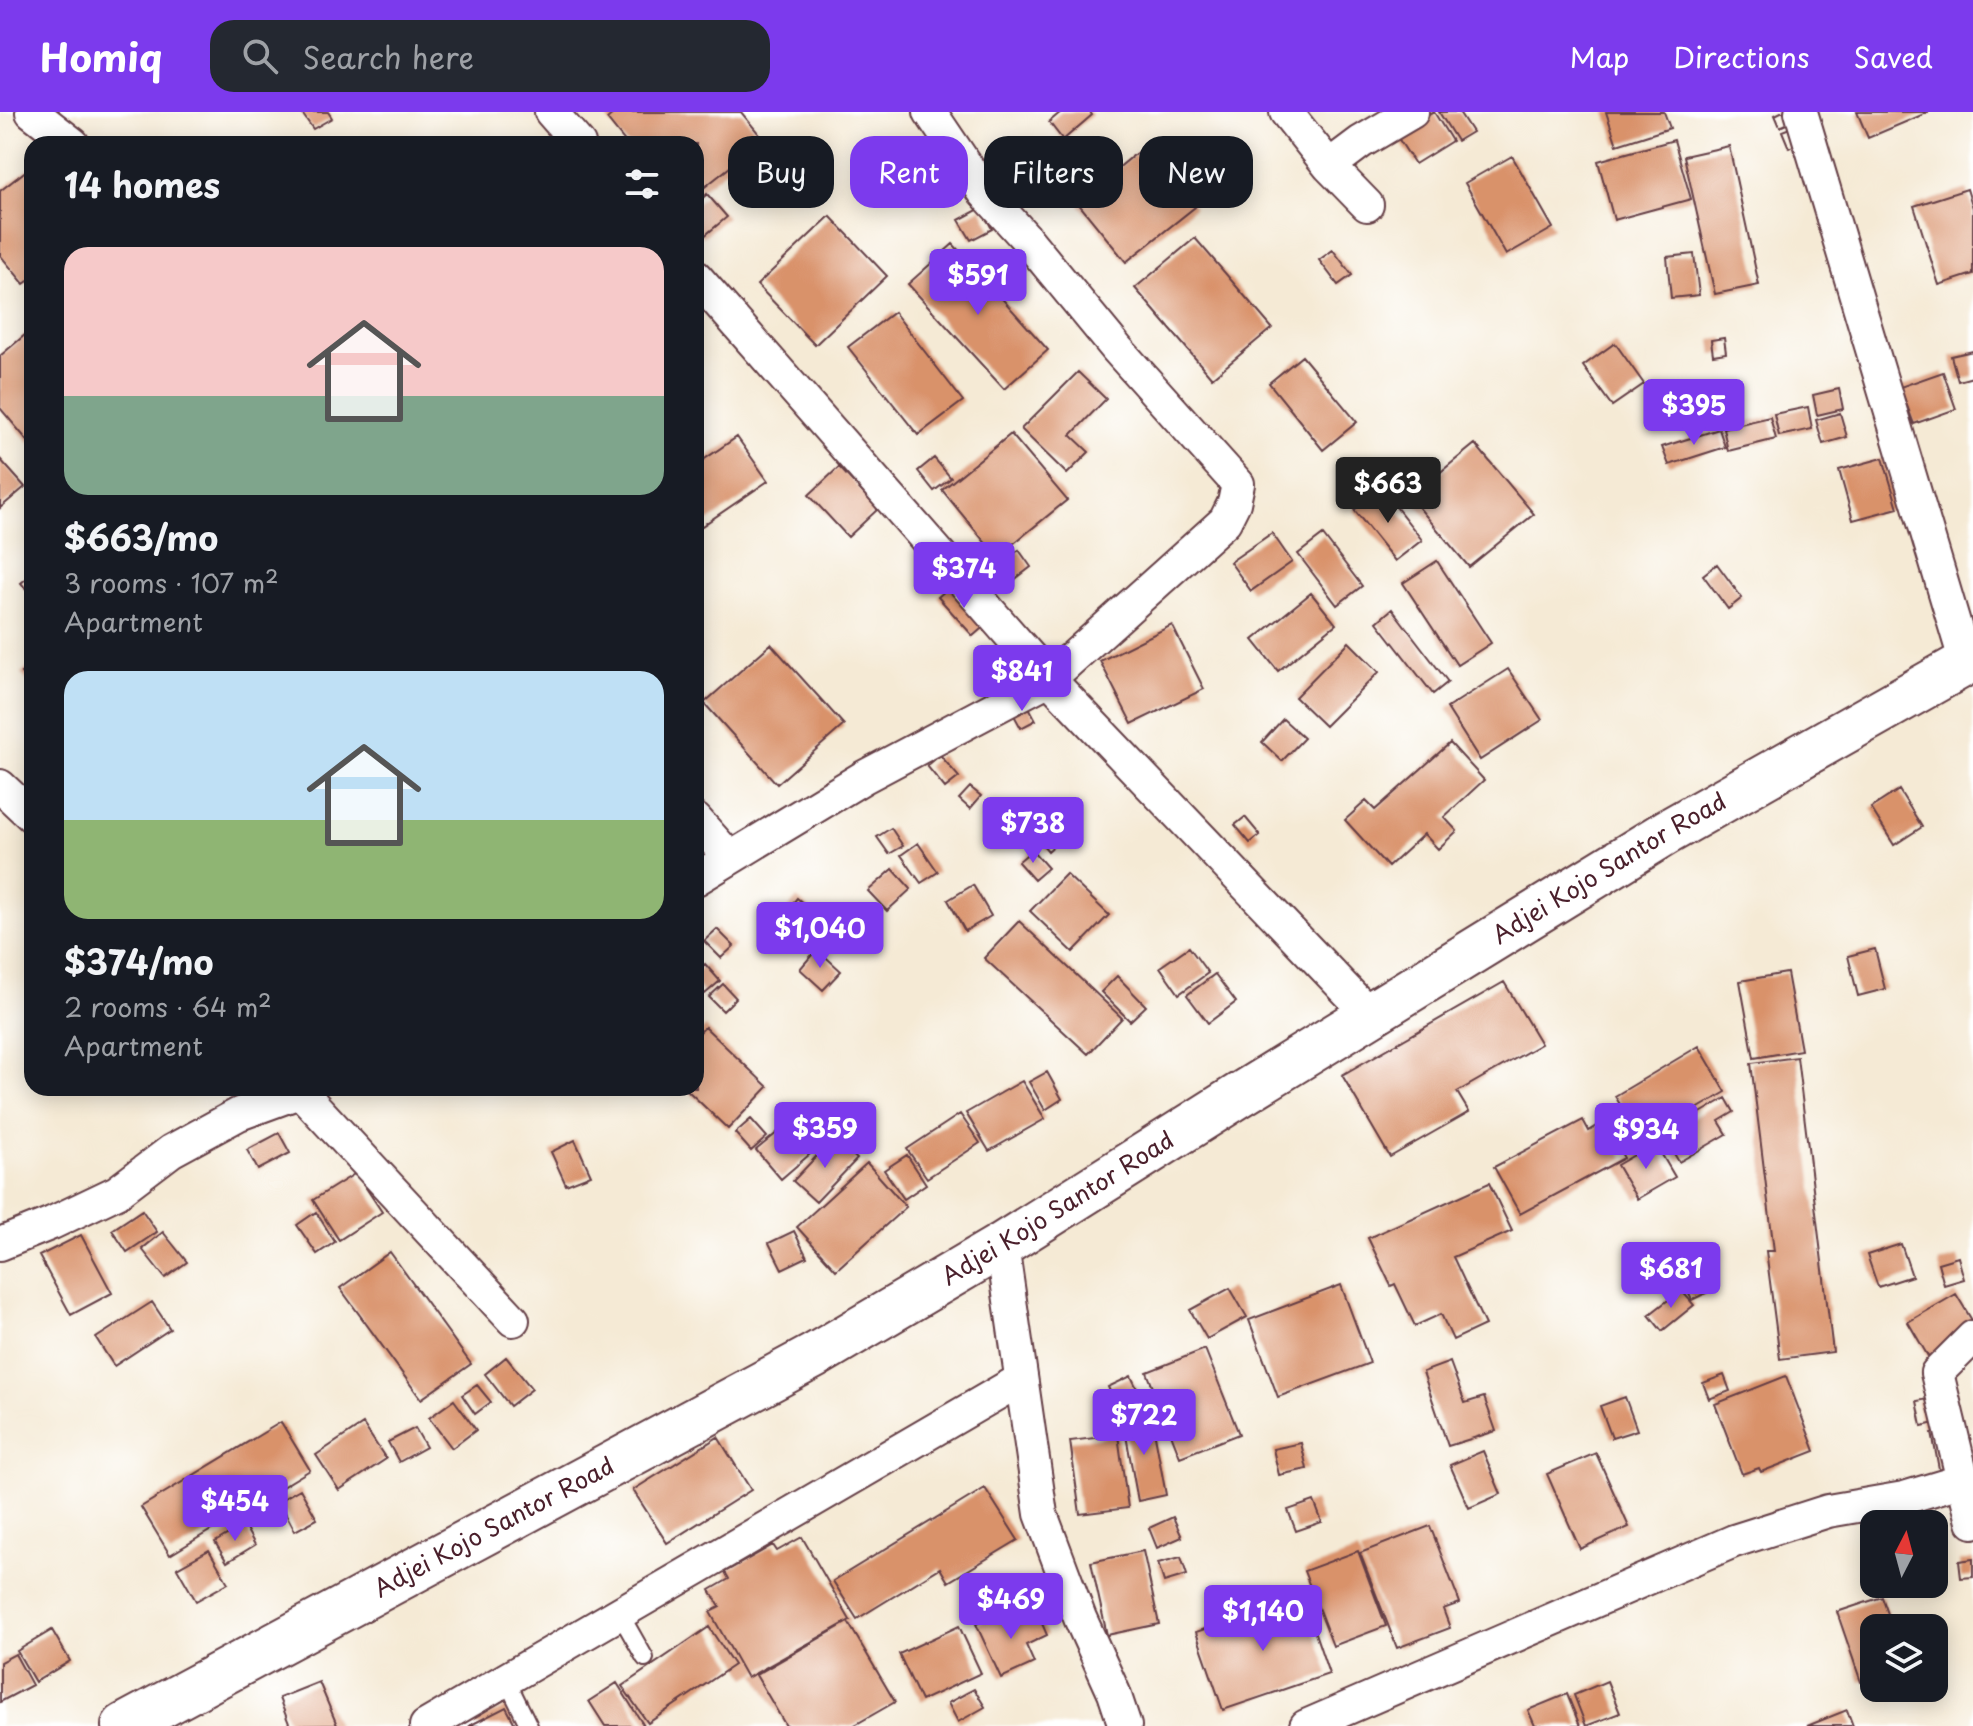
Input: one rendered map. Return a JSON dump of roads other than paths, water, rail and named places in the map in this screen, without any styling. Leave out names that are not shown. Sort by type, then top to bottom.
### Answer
[{"type":"street","points":[[32,112],[63,136]]},
{"type":"street","points":[[551,112],[572,136]]},
{"type":"street","points":[[704,874],[864,777],[1049,679],[1225,521],[1234,503],[1238,484],[1117,349],[984,192],[930,112]]},
{"type":"street","points":[[1286,112],[1329,166],[1367,205]]},
{"type":"street","points":[[1329,166],[1361,142],[1412,112]]},
{"type":"street","points":[[1801,112],[1970,661]]},
{"type":"street","points":[[704,286],[1049,679],[1371,1016]]},
{"type":"street","name":"Adjei Kojo Santor Road","points":[[137,1722],[786,1371],[1002,1245],[1667,832],[1970,661]]},
{"type":"street","points":[[0,786],[24,808]]},
{"type":"street","points":[[704,829],[730,858]]},
{"type":"street","points":[[0,1244],[117,1192],[171,1151],[239,1114],[284,1096]]},
{"type":"street","points":[[308,1096],[513,1320]]},
{"type":"street","points":[[1002,1245],[1041,1514],[1125,1726]]},
{"type":"street","points":[[1973,1337],[1937,1373],[1973,1522]]},
{"type":"street","points":[[426,1726],[1020,1380]]},
{"type":"street","points":[[1306,1726],[1734,1541],[1828,1511],[1904,1498],[1964,1480]]},
{"type":"lane","points":[[620,1614],[645,1658]]},
{"type":"lane","points":[[506,1679],[529,1726]]}]
